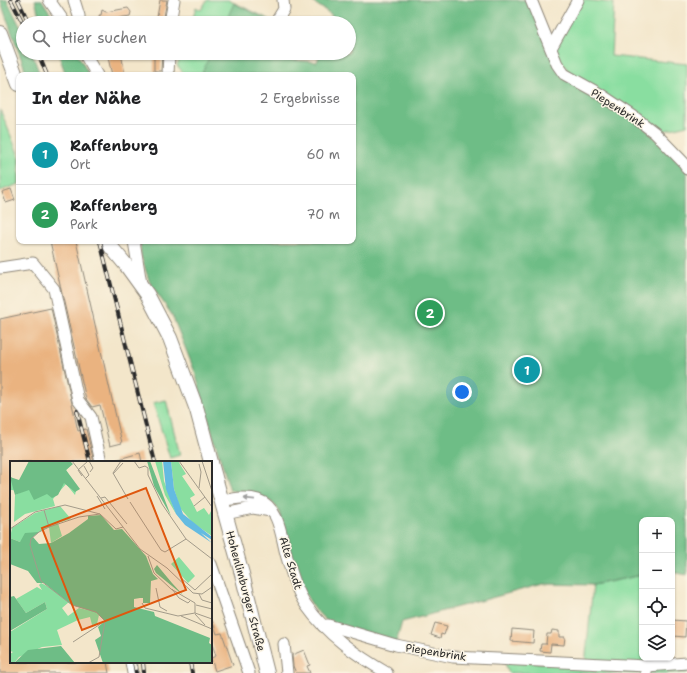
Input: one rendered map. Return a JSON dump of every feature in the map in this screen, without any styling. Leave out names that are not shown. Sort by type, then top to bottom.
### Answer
[{"type":"main road","points":[[0,33],[16,76]]},
{"type":"main road","name":"Hohenlimburger Straße","points":[[109,244],[124,262],[147,294],[170,338],[197,410],[211,461]]},
{"type":"main road","name":"Hohenlimburger Straße","points":[[212,466],[267,673]]},
{"type":"street","points":[[48,0],[60,16]]},
{"type":"street","points":[[74,0],[79,16]]},
{"type":"street","points":[[171,16],[174,0]]},
{"type":"street","points":[[280,16],[284,9],[284,0]]},
{"type":"street","points":[[550,48],[578,0]]},
{"type":"street","name":"Piepenbrink","points":[[534,1],[550,48],[557,64],[564,74],[600,94],[633,116],[655,133],[685,164],[687,169]]},
{"type":"street","points":[[88,60],[95,72]]},
{"type":"street","points":[[168,72],[169,60]]},
{"type":"street","name":"Hohenlimburger Straße","points":[[134,244],[141,286]]},
{"type":"street","points":[[0,268],[33,263],[54,289],[78,400],[91,417],[101,461]]},
{"type":"street","points":[[221,501],[239,498],[258,500],[266,504],[272,511]]},
{"type":"street","points":[[225,514],[253,508],[272,511]]},
{"type":"street","name":"Alte Stadt","points":[[272,511],[280,528],[286,553],[300,593],[306,604],[323,626],[350,650],[387,673]]},
{"type":"street","name":"Hohenlimburger Straße","points":[[212,567],[249,673]]},
{"type":"street","name":"Piepenbrink","points":[[323,626],[328,625],[396,645],[453,657],[647,670],[687,663]]},
{"type":"street","name":"Hohenlimburger Straße","points":[[284,644],[287,673]]},
{"type":"street","points":[[131,663],[133,673]]},
{"type":"green space","points":[[0,0],[7,0],[16,18],[16,44]]},
{"type":"green space","points":[[35,0],[42,0],[52,16],[40,16]]},
{"type":"green space","points":[[207,0],[228,0],[263,16],[194,16],[196,7],[201,10]]},
{"type":"green space","points":[[310,0],[530,0],[557,64],[633,116],[687,169],[687,575],[675,573],[675,517],[639,517],[639,576],[593,585],[543,584],[402,622],[396,643],[331,624],[320,614],[310,602],[296,573],[279,511],[275,505],[264,498],[230,490],[195,372],[172,315],[150,283],[141,256],[140,244],[356,244],[356,72],[202,72],[208,60],[293,60],[317,62],[318,60],[356,60],[356,16],[332,16]]},
{"type":"green space","points":[[583,0],[614,3],[611,56],[687,64],[687,125],[655,133],[577,82],[551,48]]},
{"type":"green space","points":[[234,3],[260,16],[228,16]]},
{"type":"green space","points":[[22,60],[35,60],[39,72],[26,72]]},
{"type":"green space","points":[[61,60],[81,60],[87,72],[65,72]]},
{"type":"green space","points":[[265,60],[278,72],[183,72],[177,65],[179,61]]},
{"type":"green space","points":[[0,109],[16,149],[16,185],[0,191]]},
{"type":"green space","points":[[166,400],[180,455],[170,458],[153,403]]},
{"type":"green space","points":[[639,576],[639,661],[648,661],[647,666],[687,663],[687,673],[509,673],[504,661],[585,665],[593,585]]},
{"type":"building","points":[[160,0],[167,0],[164,16],[157,16]]},
{"type":"building","points":[[128,8],[131,12],[130,16],[99,16],[102,10],[106,12]]},
{"type":"building","points":[[109,60],[122,60],[124,72],[111,72]]},
{"type":"building","points":[[154,60],[162,60],[161,71],[154,71]]},
{"type":"building","points":[[11,189],[15,200],[6,203],[2,192]]},
{"type":"building","points":[[51,244],[77,244],[122,443],[110,446],[100,405],[92,407],[86,399]]},
{"type":"building","points":[[51,308],[78,431],[86,429],[94,461],[10,461],[10,663],[107,663],[109,673],[0,673],[0,319]]},
{"type":"building","points":[[140,453],[142,461],[115,461]]},
{"type":"building","points":[[212,620],[217,634],[222,633],[233,665],[215,671],[212,658],[216,656],[212,644]]},
{"type":"building","points":[[675,620],[686,621],[685,637],[675,636]]},
{"type":"building","points":[[435,623],[447,626],[444,635],[441,634],[440,638],[431,635]]},
{"type":"building","points":[[512,629],[534,631],[533,643],[511,641]]},
{"type":"building","points":[[552,630],[559,631],[559,637],[565,637],[564,645],[551,644],[550,652],[540,651],[541,644],[546,644],[547,634],[551,634]]},
{"type":"building","points":[[304,650],[310,665],[307,666],[310,673],[296,673],[293,666],[292,655]]},
{"type":"railway","points":[[11,0],[19,16]]},
{"type":"railway","points":[[18,0],[26,16]]},
{"type":"railway","points":[[41,60],[46,72]]},
{"type":"railway","points":[[101,244],[155,461]]},
{"type":"railway","points":[[77,411],[90,461]]},
{"type":"railway","points":[[134,663],[136,673]]},
{"type":"railway","points":[[143,663],[144,673]]},
{"type":"railway","points":[[190,663],[192,673]]},
{"type":"place","name":"Raffenberg","points":[[430,313]]},
{"type":"place","name":"Raffenburg","points":[[527,370]]}]
